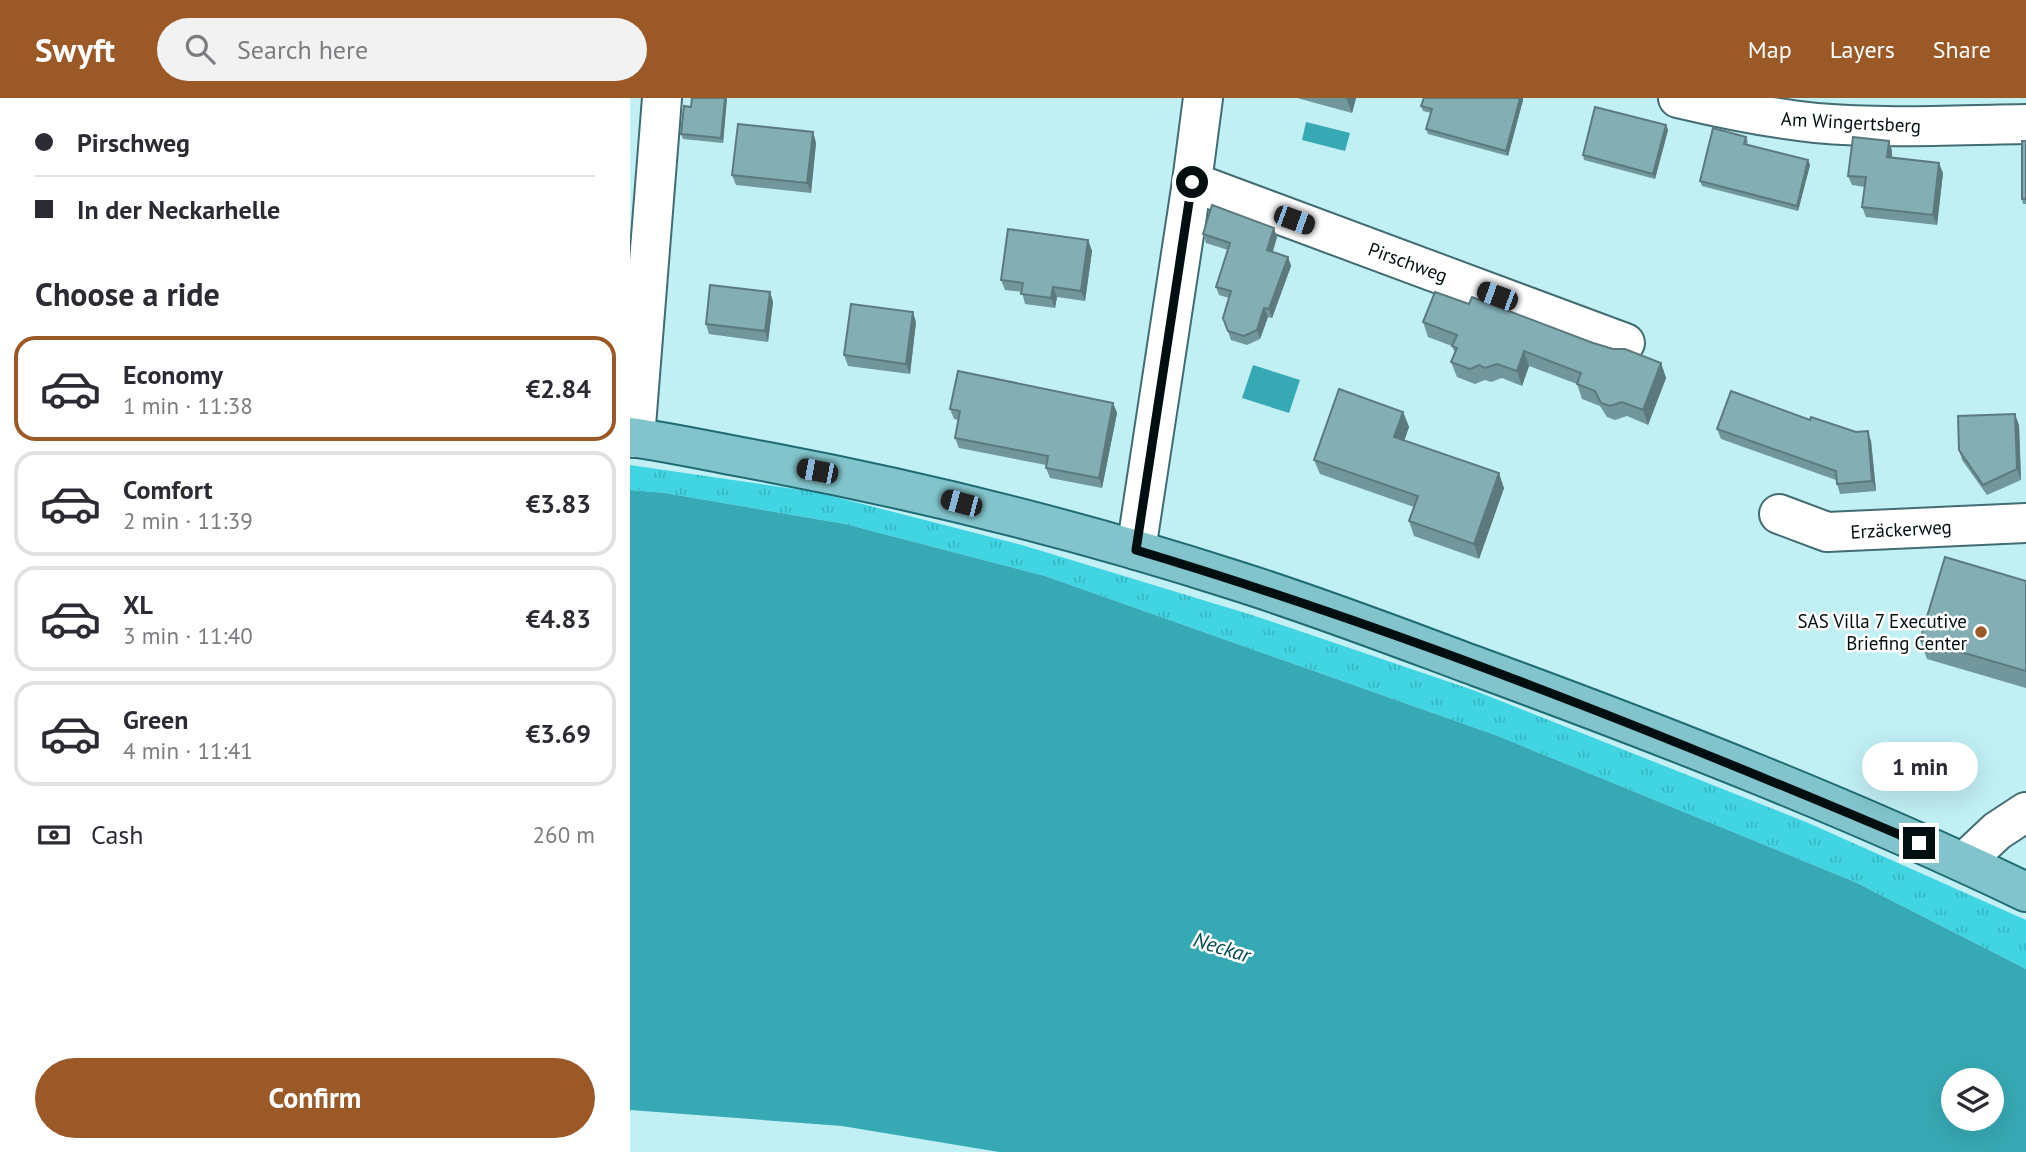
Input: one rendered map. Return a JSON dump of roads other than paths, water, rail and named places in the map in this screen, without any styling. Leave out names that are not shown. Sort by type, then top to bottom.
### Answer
[{"type":"main road","points":[[633,438],[936,496],[1136,550],[1349,618],[1571,701],[1783,786],[1964,862],[2026,892]]},
{"type":"street","points":[[1136,550],[1203,98]]},
{"type":"street","name":"Am Wingertsberg","points":[[1678,98],[1761,116],[1816,123],[1861,126],[1938,112],[2026,124]]},
{"type":"street","points":[[633,438],[654,104]]},
{"type":"street","name":"Pirschweg","points":[[1192,182],[1625,343]]},
{"type":"street","name":"Erzäckerweg","points":[[1779,514],[1827,532],[2026,523]]},
{"type":"street","points":[[1964,862],[1997,831],[2026,812]]},
{"type":"water","points":[[1306,122],[1350,133],[1345,151],[1302,140]]},
{"type":"water","points":[[1253,365],[1300,380],[1289,413],[1242,398]]},
{"type":"water","name":"Neckar","points":[[630,490],[665,493],[845,524],[1045,576],[1498,736],[1855,882],[2026,969],[2026,1152],[999,1152],[842,1126],[630,1110]]},
{"type":"place","name":"SAS Villa 7 Executive Briefing Center","points":[[1981,632]]}]
